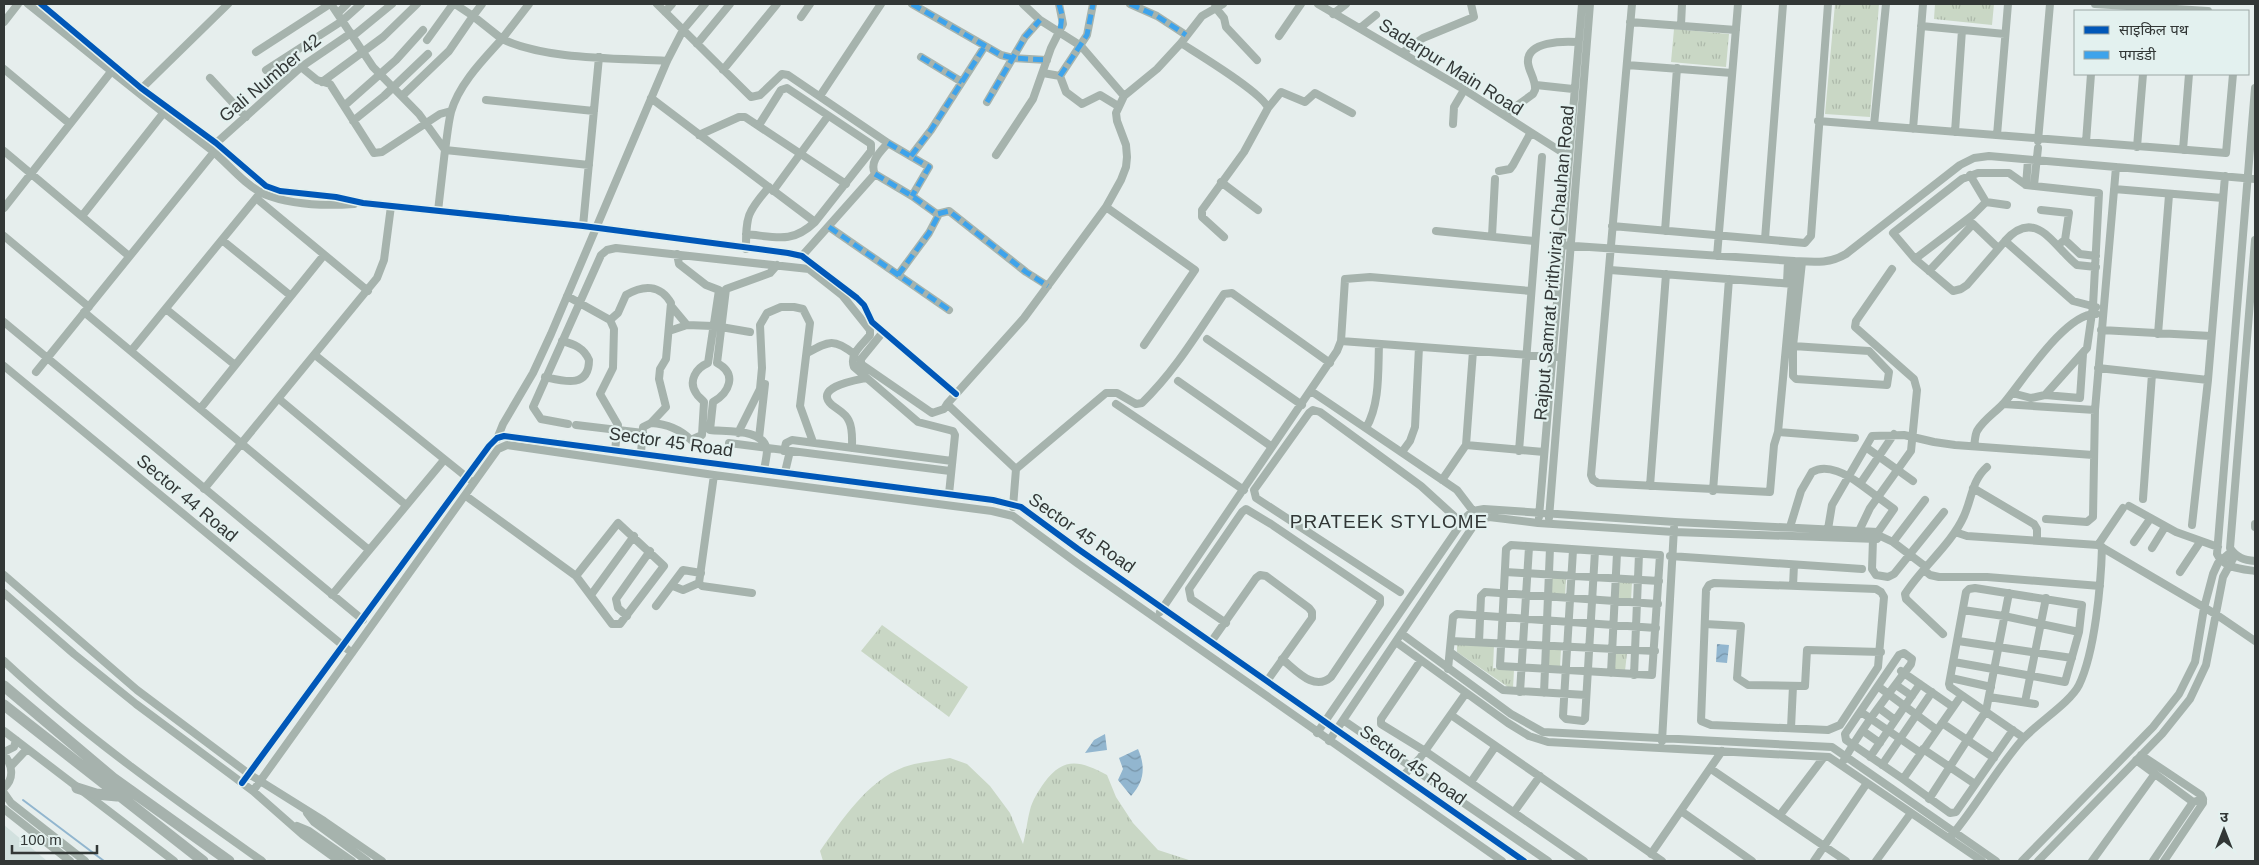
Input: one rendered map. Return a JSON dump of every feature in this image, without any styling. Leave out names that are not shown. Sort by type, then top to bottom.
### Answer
[{"type":"highway","points":[[4,686],[113,778],[228,861]]},
{"type":"highway","points":[[4,705],[117,796],[203,861]]},
{"type":"highway","points":[[77,788],[96,794],[117,796]]},
{"type":"street","points":[[4,22],[18,4]]},
{"type":"street","points":[[28,4],[113,69]]},
{"type":"street","points":[[40,4],[139,91],[266,186],[280,191],[336,197],[363,203],[583,226],[802,256],[857,298],[864,305],[872,322],[956,394]]},
{"type":"street","points":[[139,91],[228,4]]},
{"type":"street","points":[[256,52],[331,4],[363,51],[426,124],[445,150],[589,165]]},
{"type":"street","points":[[338,13],[347,4]]},
{"type":"street","points":[[266,70],[342,21],[361,4]]},
{"type":"street","name":"Gali Number 42","points":[[26,384],[213,148],[301,67],[352,34],[392,4]]},
{"type":"street","points":[[322,82],[396,26],[417,4]]},
{"type":"street","points":[[426,40],[454,4],[502,39],[516,45],[535,50],[599,57],[667,61]]},
{"type":"street","points":[[402,96],[449,51],[482,4]]},
{"type":"street","points":[[438,211],[451,111],[475,70],[529,4]]},
{"type":"street","points":[[657,4],[751,97],[760,95],[782,74],[788,75],[888,143],[929,167],[912,196]]},
{"type":"street","points":[[665,12],[672,4]]},
{"type":"street","points":[[242,784],[496,438],[533,373],[667,61],[683,30],[705,4]]},
{"type":"street","points":[[697,44],[730,4]]},
{"type":"street","points":[[723,70],[777,4]]},
{"type":"street","points":[[801,17],[810,4]]},
{"type":"street","points":[[820,96],[881,4]]},
{"type":"street","points":[[912,4],[1001,55],[1014,58],[1047,60]]},
{"type":"street","points":[[1023,4],[1040,20],[1081,46],[1124,96]]},
{"type":"street","points":[[996,155],[1031,104],[1063,24],[1059,4]]},
{"type":"street","points":[[1060,76],[1081,46],[1090,26],[1092,4]]},
{"type":"street","points":[[1130,4],[1157,16],[1186,35]]},
{"type":"street","points":[[1279,36],[1301,4]]},
{"type":"street","name":"Sadarpur Main Road","points":[[1318,4],[1464,90],[1530,134],[1568,156]]},
{"type":"street","points":[[1334,14],[1346,4]]},
{"type":"street","points":[[1402,53],[1423,38],[1474,18],[1471,4]]},
{"type":"street","name":"Rajput Samrat Prithviraj Chauhan Road","points":[[1538,523],[1560,245],[1582,4]]},
{"type":"street","name":"Rajput Samrat Prithviraj Chauhan Road","points":[[1548,524],[1590,4]]},
{"type":"street","points":[[1632,4],[1591,475],[1593,480],[1598,483],[1770,492],[1774,445],[1778,432],[1790,283],[1795,261]]},
{"type":"street","points":[[1680,26],[1682,4]]},
{"type":"street","points":[[1717,256],[1738,4]]},
{"type":"street","points":[[1765,239],[1784,4]]},
{"type":"street","points":[[1612,226],[1805,242],[1811,236],[1828,4]]},
{"type":"street","points":[[1874,125],[1886,4]]},
{"type":"street","points":[[1913,129],[1923,4]]},
{"type":"street","points":[[1997,136],[2008,4]]},
{"type":"street","points":[[2034,185],[2050,4]]},
{"type":"street","points":[[2096,4],[2148,10]]},
{"type":"street","points":[[883,332],[860,359],[861,364],[932,413],[944,408],[998,348],[1048,286],[1106,207],[1126,167],[1126,145],[1117,122],[1118,106],[1124,96],[1156,69],[1181,43],[1202,16],[1219,6],[1226,27],[1258,60]]},
{"type":"street","points":[[1360,28],[1376,15]]},
{"type":"street","points":[[986,102],[1025,37],[1040,20]]},
{"type":"street","points":[[1630,22],[1736,30]]},
{"type":"street","points":[[1921,26],[2005,34]]},
{"type":"street","points":[[344,106],[381,74],[423,30]]},
{"type":"street","points":[[1954,132],[1962,30]]},
{"type":"street","points":[[1504,116],[1533,94],[1536,85],[1528,64],[1530,55],[1543,44],[1552,41],[1578,42]]},
{"type":"street","points":[[1181,43],[1255,93],[1266,102],[1268,108]]},
{"type":"street","points":[[911,156],[985,46]]},
{"type":"street","points":[[353,122],[428,54]]},
{"type":"street","points":[[583,226],[599,57]]},
{"type":"street","points":[[922,57],[962,82]]},
{"type":"street","points":[[1627,64],[1732,73]]},
{"type":"street","points":[[301,67],[322,82],[330,84],[371,150],[378,154],[444,112],[451,111]]},
{"type":"street","points":[[1665,231],[1676,68]]},
{"type":"street","points":[[4,69],[70,124]]},
{"type":"street","points":[[4,208],[113,69]]},
{"type":"street","points":[[1043,73],[1060,76]]},
{"type":"street","points":[[2086,142],[2091,75]]},
{"type":"street","points":[[2137,146],[2143,75]]},
{"type":"street","points":[[2183,150],[2189,75]]},
{"type":"street","points":[[1818,121],[1997,136],[2038,142],[2086,142],[2226,153],[2232,75]]},
{"type":"street","points":[[1060,76],[1066,92],[1080,103],[1085,104],[1095,96],[1100,95],[1118,106]]},
{"type":"street","points":[[210,78],[246,117]]},
{"type":"street","points":[[1536,85],[1574,89]]},
{"type":"street","points":[[746,234],[786,238],[804,232],[815,222],[846,184],[872,147],[787,88],[783,88],[759,125]]},
{"type":"street","points":[[2255,88],[2251,179],[2217,554],[2220,560],[2228,565],[2255,571]]},
{"type":"street","points":[[1453,124],[1454,107],[1464,90]]},
{"type":"street","points":[[1224,237],[1201,214],[1221,182],[1244,152],[1268,108],[1281,92],[1305,102],[1315,93],[1352,113]]},
{"type":"street","points":[[651,98],[815,222]]},
{"type":"street","points":[[486,100],[594,111]]},
{"type":"street","points":[[82,216],[165,111]]},
{"type":"street","points":[[746,249],[747,215],[753,205],[771,189],[801,154],[828,116]]},
{"type":"street","points":[[699,136],[739,117],[745,117],[846,184]]},
{"type":"street","points":[[1499,171],[1510,169],[1514,165],[1530,134]]},
{"type":"street","points":[[888,143],[872,165],[875,174],[939,214]]},
{"type":"street","points":[[213,148],[258,195],[324,255],[368,291]]},
{"type":"street","points":[[4,151],[129,256]]},
{"type":"street","points":[[1560,245],[1820,263],[1835,260],[1846,254],[1960,165],[1974,158],[1989,156],[2251,179]]},
{"type":"street","points":[[1518,450],[1542,157]]},
{"type":"street","points":[[2026,185],[2028,160]]},
{"type":"street","points":[[2046,519],[2087,522],[2093,517],[2095,410],[2116,167]]},
{"type":"street","points":[[2045,395],[2087,348],[2096,267],[2099,193],[2026,185],[2009,173],[1970,175],[1893,233],[1915,259],[1953,291],[1961,289],[2011,234],[2026,227],[2036,228],[2044,232],[2080,254],[2096,256]]},
{"type":"street","points":[[802,256],[875,174]]},
{"type":"street","points":[[1970,175],[1986,202]]},
{"type":"street","points":[[2192,525],[2208,380],[2224,176]]},
{"type":"street","points":[[1492,236],[1495,179]]},
{"type":"street","points":[[1221,182],[1258,210]]},
{"type":"street","points":[[2114,189],[2223,198]]},
{"type":"street","points":[[258,195],[299,202],[335,205],[363,203]]},
{"type":"street","points":[[131,351],[258,195]]},
{"type":"street","points":[[2158,334],[2169,195]]},
{"type":"street","points":[[1986,202],[2007,205]]},
{"type":"street","points":[[1915,259],[1966,221],[1986,202]]},
{"type":"street","points":[[204,489],[368,291],[381,271],[391,206]]},
{"type":"street","points":[[1106,207],[1195,270],[1144,345]]},
{"type":"street","points":[[2040,210],[2069,213],[2062,242],[2077,265],[2096,267]]},
{"type":"street","points":[[898,275],[929,233],[939,214],[948,211],[1026,272],[1048,286]]},
{"type":"street","points":[[1929,271],[1973,224],[1998,248]]},
{"type":"street","points":[[829,227],[949,310]]},
{"type":"street","points":[[1436,231],[1534,241]]},
{"type":"street","points":[[4,236],[131,351],[369,550]]},
{"type":"street","points":[[222,240],[291,296]]},
{"type":"street","points":[[2255,240],[2230,548],[2245,560],[2255,561]]},
{"type":"street","points":[[2004,241],[2073,301],[2092,310],[2103,311]]},
{"type":"street","points":[[643,433],[572,425],[541,419],[533,410],[545,377],[579,303],[602,255],[607,250],[616,248],[812,270],[849,302],[871,332],[854,354],[851,361],[854,367],[918,422],[953,431],[955,435],[949,494]]},
{"type":"street","points":[[677,254],[679,264],[706,285],[718,289],[717,364],[725,369],[729,380],[726,393],[713,402],[710,430],[752,434],[759,438],[767,448],[764,470]]},
{"type":"street","points":[[200,409],[324,255]]},
{"type":"street","points":[[1793,346],[1869,351],[1889,372],[1887,385],[1796,379],[1793,376],[1793,346],[1795,261]]},
{"type":"street","points":[[652,423],[673,427],[683,432],[691,440],[702,435],[704,402],[697,395],[693,383],[696,372],[708,363],[726,289],[770,273],[777,265]]},
{"type":"street","points":[[1859,531],[1866,514],[1911,450],[1913,437],[1917,390],[1914,379],[1855,326],[1856,321],[1892,269]]},
{"type":"street","points":[[1610,270],[1790,283]]},
{"type":"street","points":[[1650,486],[1666,274]]},
{"type":"street","points":[[1155,618],[1163,609],[1330,363],[1341,341],[1344,282],[1348,277],[1370,277],[1530,290]]},
{"type":"street","points":[[1713,490],[1729,279]]},
{"type":"street","points":[[610,320],[618,313],[626,295],[648,287],[657,289],[669,299],[672,307],[687,325]]},
{"type":"street","points":[[1012,516],[1016,469],[1106,393],[1117,393],[1136,404],[1142,402],[1179,362],[1224,294],[1228,292],[1330,363]]},
{"type":"street","points":[[567,296],[610,320],[614,329],[613,368],[600,394],[617,423],[618,430],[615,450]]},
{"type":"street","points":[[640,453],[643,427],[652,423],[666,408],[659,379],[660,369],[666,359],[672,307]]},
{"type":"street","points":[[750,332],[760,325],[767,313],[781,307],[803,309],[807,315],[810,323],[800,406],[814,442]]},
{"type":"street","points":[[166,309],[235,365]]},
{"type":"street","points":[[1974,446],[1977,430],[2003,404],[2037,357],[2075,321],[2092,310]]},
{"type":"street","points":[[4,322],[363,620]]},
{"type":"street","points":[[669,331],[687,325],[717,327],[750,332],[761,344]]},
{"type":"street","points":[[738,433],[760,389],[760,325]]},
{"type":"street","points":[[2101,330],[2211,336]]},
{"type":"street","points":[[809,331],[825,343],[838,343],[854,354]]},
{"type":"street","points":[[1207,339],[1302,405]]},
{"type":"street","points":[[545,377],[570,382],[578,381],[586,372],[589,360],[583,351],[575,345],[562,341]]},
{"type":"street","points":[[1341,341],[1561,357]]},
{"type":"street","points":[[807,353],[825,343]]},
{"type":"street","points":[[1366,428],[1374,412],[1376,401],[1380,344]]},
{"type":"street","points":[[1402,452],[1410,441],[1415,427],[1419,347]]},
{"type":"street","points":[[1442,480],[1466,445],[1473,351]]},
{"type":"street","points":[[2012,393],[2031,398],[2045,395],[2080,398],[2083,354]]},
{"type":"street","points":[[315,355],[475,483]]},
{"type":"street","name":"Sector 44 Road","points":[[4,366],[352,653]]},
{"type":"street","points":[[2098,368],[2208,380]]},
{"type":"street","points":[[2143,499],[2152,374]]},
{"type":"street","points":[[847,458],[853,453],[850,448],[852,428],[849,419],[830,403],[828,398],[829,391],[845,382],[866,378]]},
{"type":"street","points":[[1178,381],[1272,447]]},
{"type":"street","points":[[759,438],[766,384]]},
{"type":"street","points":[[1311,390],[1461,494],[1473,511]]},
{"type":"street","points":[[278,399],[406,505]]},
{"type":"street","points":[[947,404],[1016,469]]},
{"type":"street","points":[[1116,404],[1244,490]]},
{"type":"street","points":[[2003,404],[2095,410]]},
{"type":"street","points":[[1400,592],[1256,498],[1254,490],[1313,410],[1320,412],[1421,486],[1454,516]]},
{"type":"street","points":[[1778,432],[1855,438]]},
{"type":"street","points":[[1860,484],[1894,434]]},
{"type":"street","points":[[1828,529],[1830,511],[1867,448],[1872,436],[1894,434],[1934,442],[2093,455]]},
{"type":"street","name":"Sector 45 Road","points":[[496,438],[510,436],[785,472],[949,494],[1013,504],[1021,507],[1163,609],[1524,861]]},
{"type":"street","points":[[253,791],[503,447],[496,438]]},
{"type":"street","points":[[785,472],[786,443],[792,440],[952,461]]},
{"type":"street","points":[[729,443],[950,471]]},
{"type":"street","points":[[1466,445],[1544,452]]},
{"type":"street","name":"Sector 45 Road","points":[[503,447],[992,511],[1012,516],[1317,733],[1502,861]]},
{"type":"street","points":[[1867,448],[1914,481]]},
{"type":"street","points":[[332,595],[444,460]]},
{"type":"street","points":[[1943,634],[1905,596],[1906,592],[1955,532],[1967,508],[1978,475],[1987,467]]},
{"type":"street","points":[[1790,527],[1801,491],[1812,472],[1816,469],[1824,469],[1850,477],[1894,509],[1876,535],[1872,569],[1876,575],[1883,577],[1892,576],[1944,512]]},
{"type":"street","points":[[699,583],[714,475]]},
{"type":"street","points":[[1973,488],[2034,524],[2037,529],[2037,540]]},
{"type":"street","points":[[466,496],[576,576],[612,624],[620,624],[627,616],[664,568],[664,564],[621,524],[616,524],[576,576]]},
{"type":"street","points":[[1893,542],[1925,500]]},
{"type":"street","points":[[1951,835],[2010,753],[2078,687],[2089,652],[2100,586],[2100,546],[2126,507],[2165,527],[2200,542],[2218,547]]},
{"type":"street","points":[[1226,623],[1191,599],[1189,589],[1242,512],[1246,509],[1380,598],[1380,604],[1325,682],[1317,684],[1309,681],[1282,659]]},
{"type":"street","points":[[1317,733],[1460,526],[1473,511],[1484,509],[1675,522],[1859,531],[1893,542],[1909,554],[1930,575],[1939,577],[1987,576],[2100,586]]},
{"type":"street","points":[[1329,741],[1474,525],[1480,520],[1489,517],[1548,524],[1674,532],[1876,535]]},
{"type":"street","points":[[2134,542],[2150,519]]},
{"type":"street","points":[[1662,748],[1675,522]]},
{"type":"street","points":[[2152,548],[2165,527]]},
{"type":"street","points":[[1955,532],[1967,536],[2100,546],[2217,615],[2255,641]]},
{"type":"street","points":[[591,595],[634,536]]},
{"type":"street","points":[[2180,572],[2200,542]]},
{"type":"street","points":[[1660,555],[1652,675],[1500,666],[1508,546],[1617,552],[1862,569]]},
{"type":"street","points":[[1520,692],[1529,547]]},
{"type":"street","points":[[1544,693],[1550,548]]},
{"type":"street","points":[[1573,550],[1564,719],[1583,721],[1585,719],[1595,551]]},
{"type":"street","points":[[627,616],[618,608],[616,599],[650,551]]},
{"type":"street","points":[[1611,674],[1617,552]]},
{"type":"street","points":[[2022,861],[2153,727],[2179,694],[2195,662],[2204,608],[2213,574],[2220,560],[2234,553]]},
{"type":"street","points":[[2038,861],[2162,734],[2190,699],[2206,665],[2223,577],[2234,553]]},
{"type":"street","points":[[1634,675],[1639,554]]},
{"type":"street","points":[[1793,586],[1794,564]]},
{"type":"street","points":[[656,606],[673,586],[683,570],[701,573]]},
{"type":"street","points":[[1505,572],[1659,581]]},
{"type":"street","points":[[4,575],[137,690],[259,781],[382,861]]},
{"type":"street","points":[[1211,642],[1256,578],[1260,575],[1266,576],[1312,612],[1312,618],[1267,681]]},
{"type":"street","points":[[673,586],[683,590],[699,583]]},
{"type":"street","points":[[699,583],[702,586],[752,593]]},
{"type":"street","points":[[1714,583],[1876,589],[1884,597],[1881,652],[1875,675],[1840,726],[1828,730],[1711,724],[1702,721],[1705,624],[1706,590],[1709,585],[1714,583]]},
{"type":"street","points":[[1954,662],[2065,682],[2079,632],[2082,605],[2009,593],[1969,589],[1966,592],[1950,678],[1950,687],[2024,738]]},
{"type":"street","points":[[4,593],[74,654],[136,704],[253,791],[290,824],[339,861]]},
{"type":"street","points":[[1929,799],[1986,711],[2009,593]]},
{"type":"street","points":[[1478,642],[1482,594],[1658,604]]},
{"type":"street","points":[[2025,702],[2046,598]]},
{"type":"street","points":[[1963,610],[2004,616],[2079,632]]},
{"type":"street","points":[[1448,669],[1454,614],[1656,628]]},
{"type":"street","points":[[1705,624],[1741,626],[1738,678],[1748,685],[1805,686],[1807,650],[1881,652]]},
{"type":"street","points":[[1402,634],[1512,714],[1543,732],[1832,747],[1951,835],[1982,861]]},
{"type":"street","points":[[1451,641],[1655,651]]},
{"type":"street","points":[[1958,641],[2072,658]]},
{"type":"street","points":[[1396,642],[1508,723],[1536,739],[1548,742],[1829,757],[1911,813],[1996,861]]},
{"type":"street","points":[[1450,652],[1503,690],[1586,695]]},
{"type":"street","points":[[1841,765],[1846,756],[1854,745],[1863,731],[1912,662],[1910,657],[1901,654],[1844,734],[1846,740],[1854,745],[1870,757],[1882,764],[1929,799],[1953,814],[2013,730]]},
{"type":"street","points":[[1421,660],[1380,721],[1381,724],[1471,782],[1584,861]]},
{"type":"street","points":[[4,661],[95,737],[192,812],[262,861]]},
{"type":"street","points":[[1893,666],[1953,707]]},
{"type":"street","points":[[1950,678],[1991,687]]},
{"type":"street","points":[[1896,684],[1912,696]]},
{"type":"street","points":[[1870,757],[1920,684]]},
{"type":"street","points":[[1792,728],[1793,686]]},
{"type":"street","points":[[1879,687],[1937,730]]},
{"type":"street","points":[[1882,764],[1932,692]]},
{"type":"street","points":[[1403,776],[1425,751],[1466,693]]},
{"type":"street","points":[[1903,779],[1961,696]]},
{"type":"street","points":[[1989,697],[2035,704]]},
{"type":"street","points":[[1879,708],[1895,720]]},
{"type":"street","points":[[1861,712],[1900,738],[1951,766],[1975,784]]},
{"type":"street","points":[[1451,715],[1662,861]]},
{"type":"street","points":[[1343,720],[1548,861]]},
{"type":"street","points":[[1942,723],[1994,758]]},
{"type":"street","points":[[1776,727],[1776,744]]},
{"type":"street","points":[[4,731],[174,861]]},
{"type":"street","points":[[1863,731],[1880,743]]},
{"type":"street","points":[[1536,739],[1543,732]]},
{"type":"street","points":[[4,788],[10,779],[10,766],[4,753],[14,746],[16,740]]},
{"type":"street","points":[[1471,782],[1495,746]]},
{"type":"street","points":[[10,766],[27,749]]},
{"type":"street","points":[[1651,854],[1722,751]]},
{"type":"street","points":[[1780,815],[1824,757]]},
{"type":"street","points":[[2139,758],[2154,775],[2193,802]]},
{"type":"street","points":[[2139,758],[2201,795],[2204,799]]},
{"type":"street","points":[[1711,769],[1846,861]]},
{"type":"street","points":[[2092,861],[2154,775]]},
{"type":"street","points":[[1514,812],[1540,776]]},
{"type":"street","points":[[1814,861],[1867,783]]},
{"type":"street","points":[[4,793],[11,803],[85,861]]},
{"type":"street","points":[[2153,861],[2193,802],[2204,799]]},
{"type":"street","points":[[2164,861],[2204,799]]},
{"type":"street","points":[[303,808],[314,822],[367,861]]},
{"type":"street","points":[[4,809],[70,861]]},
{"type":"street","points":[[1681,811],[1752,861]]},
{"type":"street","points":[[1876,861],[1911,813]]},
{"type":"street","points":[[290,824],[309,831],[352,861]]},
{"type":"shaded area","points":[[4,825],[47,861],[4,861]]},
{"type":"green space","points":[[1835,4],[1879,4],[1870,117],[1825,114]]},
{"type":"green space","points":[[1935,4],[1994,4],[1992,25],[1934,19]]},
{"type":"green space","points":[[1674,29],[1729,34],[1726,67],[1671,62]]},
{"type":"green space","points":[[1552,577],[1566,578],[1565,596],[1551,595]]},
{"type":"green space","points":[[1618,581],[1632,582],[1631,600],[1617,599]]},
{"type":"green space","points":[[882,625],[968,687],[949,717],[861,651]]},
{"type":"green space","points":[[1457,643],[1494,645],[1493,668],[1514,670],[1513,688],[1508,687],[1457,652]]},
{"type":"green space","points":[[1547,648],[1561,649],[1560,667],[1546,666]]},
{"type":"green space","points":[[1613,652],[1627,653],[1625,671],[1611,670]]},
{"type":"green space","points":[[950,758],[967,764],[990,786],[1010,813],[1023,844],[1031,807],[1044,783],[1058,768],[1066,765],[1080,764],[1107,775],[1116,797],[1133,823],[1158,850],[1192,861],[823,861],[820,851],[856,803],[878,782],[904,767]]},
{"type":"water","points":[[1717,644],[1729,645],[1727,663],[1716,662]]},
{"type":"water","points":[[1105,734],[1107,750],[1085,753],[1094,740]]},
{"type":"water","points":[[1138,749],[1143,768],[1139,785],[1131,796],[1118,780],[1123,769],[1119,758]]},
{"type":"waterway","points":[[23,800],[104,861]]},
{"type":"marked path","points":[[912,4],[1001,55],[1013,58],[1047,60]]},
{"type":"marked path","points":[[1059,4],[1062,15],[1060,32]]},
{"type":"marked path","points":[[1060,76],[1087,35],[1093,4]]},
{"type":"marked path","points":[[1130,4],[1157,16],[1186,35]]},
{"type":"marked path","points":[[987,102],[1025,37],[1040,20]]},
{"type":"marked path","points":[[911,156],[931,130],[985,46]]},
{"type":"marked path","points":[[921,57],[962,82]]},
{"type":"marked path","points":[[888,143],[929,167],[912,196]]},
{"type":"marked path","points":[[875,174],[912,196],[937,214],[949,211],[1026,272],[1048,286]]},
{"type":"marked path","points":[[898,275],[929,233],[939,214]]},
{"type":"marked path","points":[[829,227],[949,310]]},
{"type":"cycle path","points":[[41,4],[141,88],[216,143],[266,186],[280,191],[336,197],[363,203],[583,226],[802,256],[857,298],[864,305],[872,322],[956,394]]},
{"type":"cycle path","points":[[242,783],[489,446],[497,438],[504,436],[993,500],[1021,507],[1078,549],[1524,861]]},
{"type":"district","name":"PRATEEK STYLOME","points":[[1389,521]]}]
